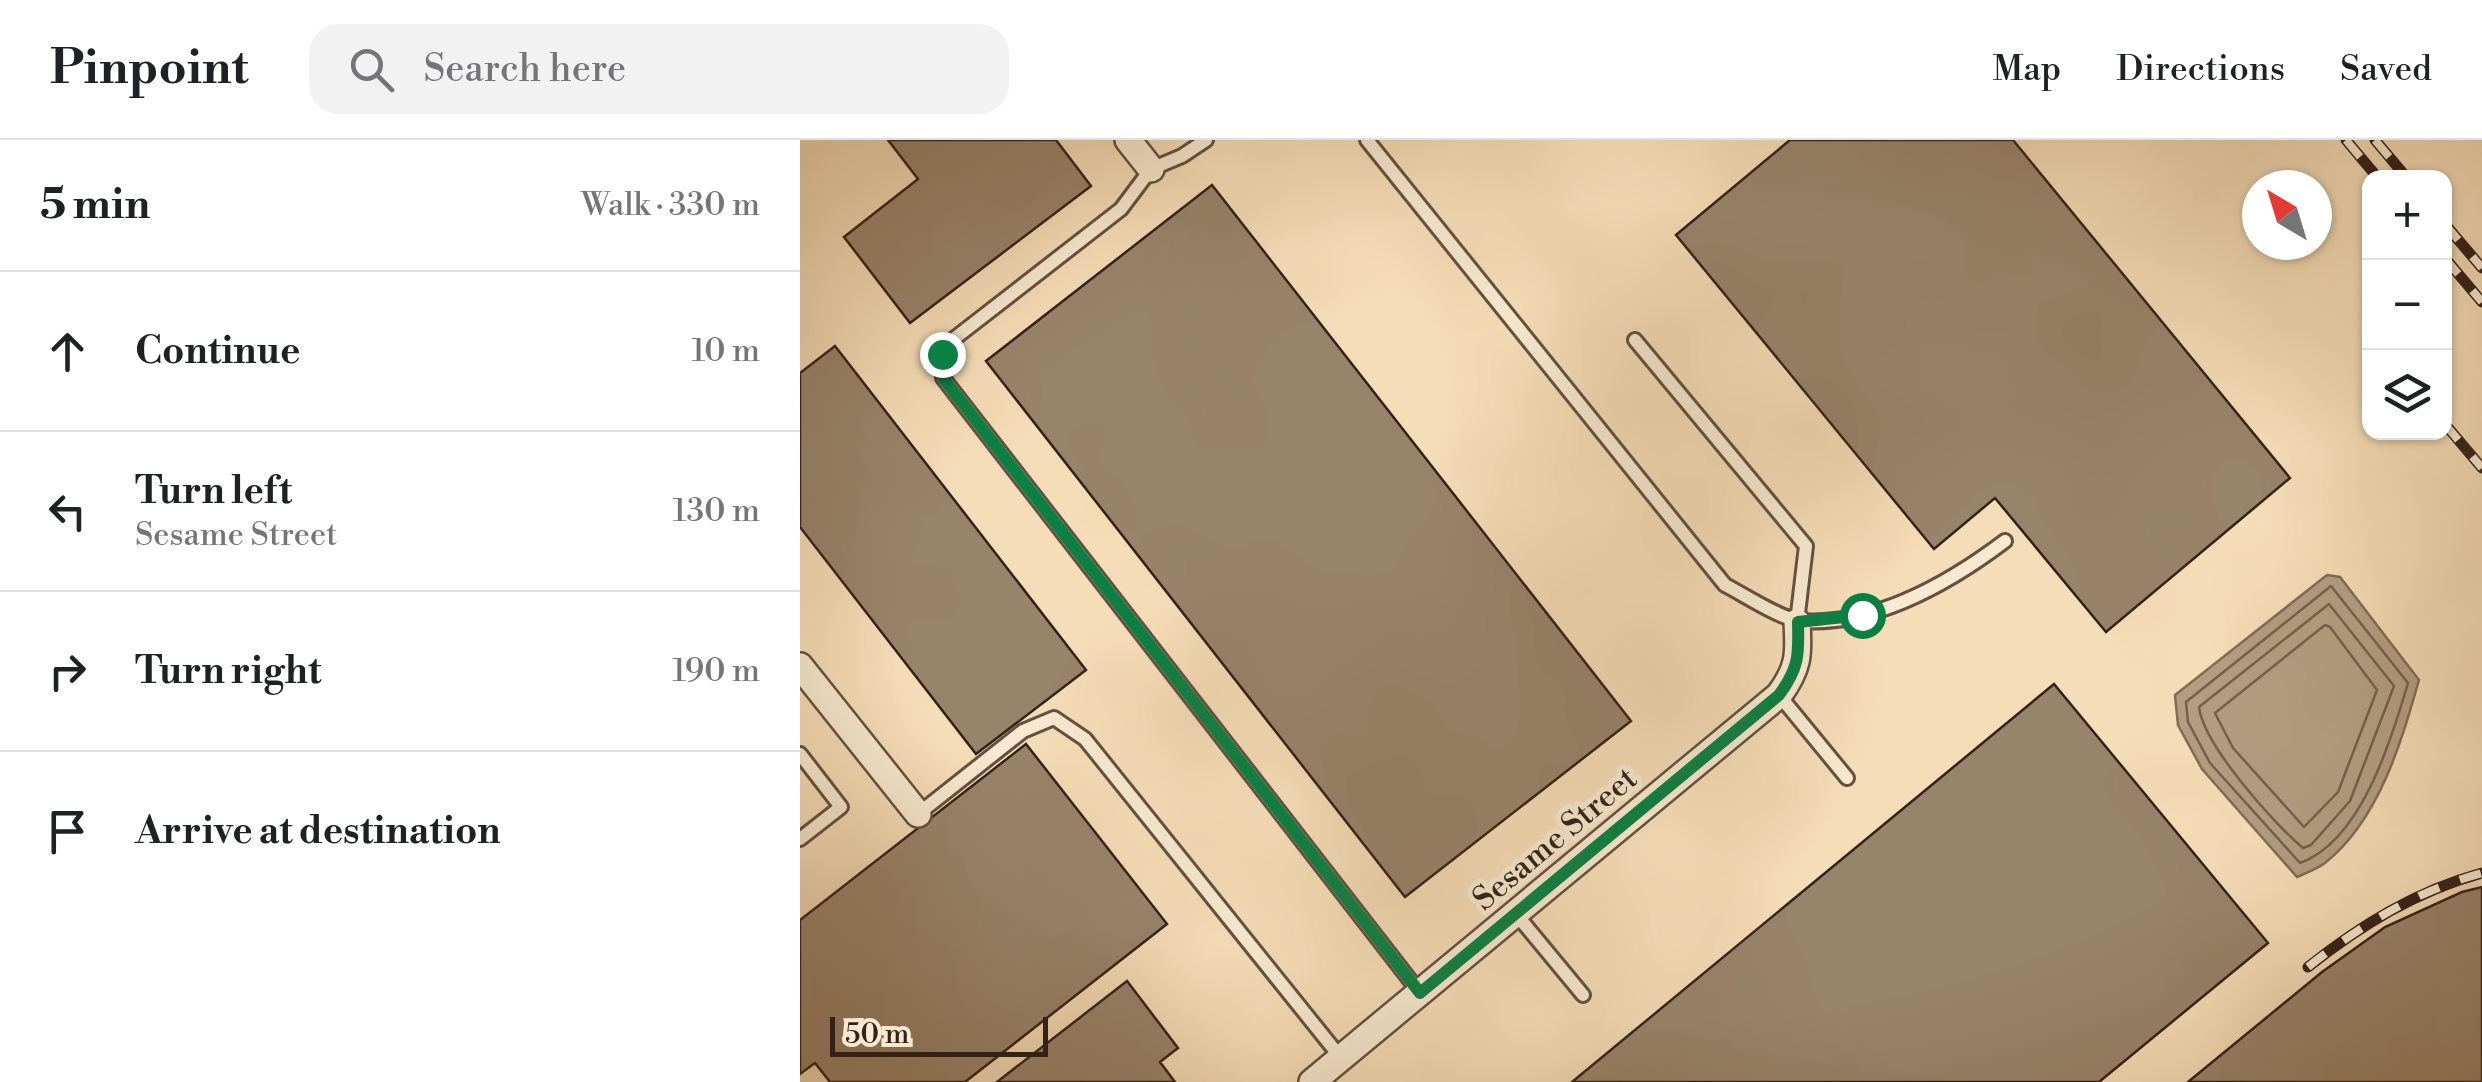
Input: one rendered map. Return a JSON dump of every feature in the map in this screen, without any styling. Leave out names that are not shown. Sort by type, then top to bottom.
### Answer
[{"type":"street","points":[[1128,140],[1151,169]]},
{"type":"street","name":"Sesame Street","points":[[1312,1082],[1779,695],[1794,674],[1799,654],[1798,622]]},
{"type":"street","points":[[800,666],[918,814]]},
{"type":"lane","points":[[1206,140],[1151,169],[1120,210],[955,338],[942,354],[943,378],[1420,993]]},
{"type":"lane","points":[[1367,140],[1725,585],[1798,622],[1862,615],[1911,598],[1974,564],[2004,541]]},
{"type":"lane","points":[[1635,340],[1806,546],[1798,622]]},
{"type":"lane","points":[[1779,695],[1847,778]]},
{"type":"lane","points":[[918,814],[1023,732],[1054,718],[1085,739],[1341,1058]]},
{"type":"lane","points":[[800,754],[841,807],[800,839]]},
{"type":"lane","points":[[1516,914],[1583,995]]},
{"type":"water","points":[[2327,575],[2340,577],[2419,680],[2396,754],[2374,803],[2344,845],[2325,863],[2297,877],[2202,769],[2178,725],[2175,695]]},
{"type":"building","points":[[888,140],[1056,140],[1091,186],[910,323],[844,237],[918,179]]},
{"type":"building","points":[[1790,140],[2013,140],[2290,478],[2106,632],[1995,498],[1934,549],[1676,235]]},
{"type":"building","points":[[1212,185],[1631,721],[1405,897],[986,361]]},
{"type":"building","points":[[835,346],[1086,670],[976,754],[800,527],[800,373]]},
{"type":"building","points":[[2054,684],[2268,943],[2099,1082],[1572,1082]]},
{"type":"building","points":[[1026,744],[1167,924],[965,1082],[830,1082],[815,1063],[800,1074],[800,920]]},
{"type":"building","points":[[2482,887],[2482,1082],[2188,1082],[2322,972],[2385,927],[2462,892]]},
{"type":"building","points":[[1127,981],[1178,1048],[1160,1062],[1175,1082],[997,1082]]},
{"type":"railway","points":[[2346,140],[2371,170]]},
{"type":"railway","points":[[2375,140],[2400,170]]},
{"type":"railway","points":[[2452,232],[2482,268]]},
{"type":"railway","points":[[2447,260],[2482,302]]},
{"type":"railway","points":[[2452,432],[2482,468]]},
{"type":"railway","points":[[2308,967],[2390,911],[2434,889],[2482,873]]},
{"type":"route","points":[[942,354],[943,378],[1420,993],[1779,695],[1794,674],[1799,654],[1798,622],[1862,615]]}]
